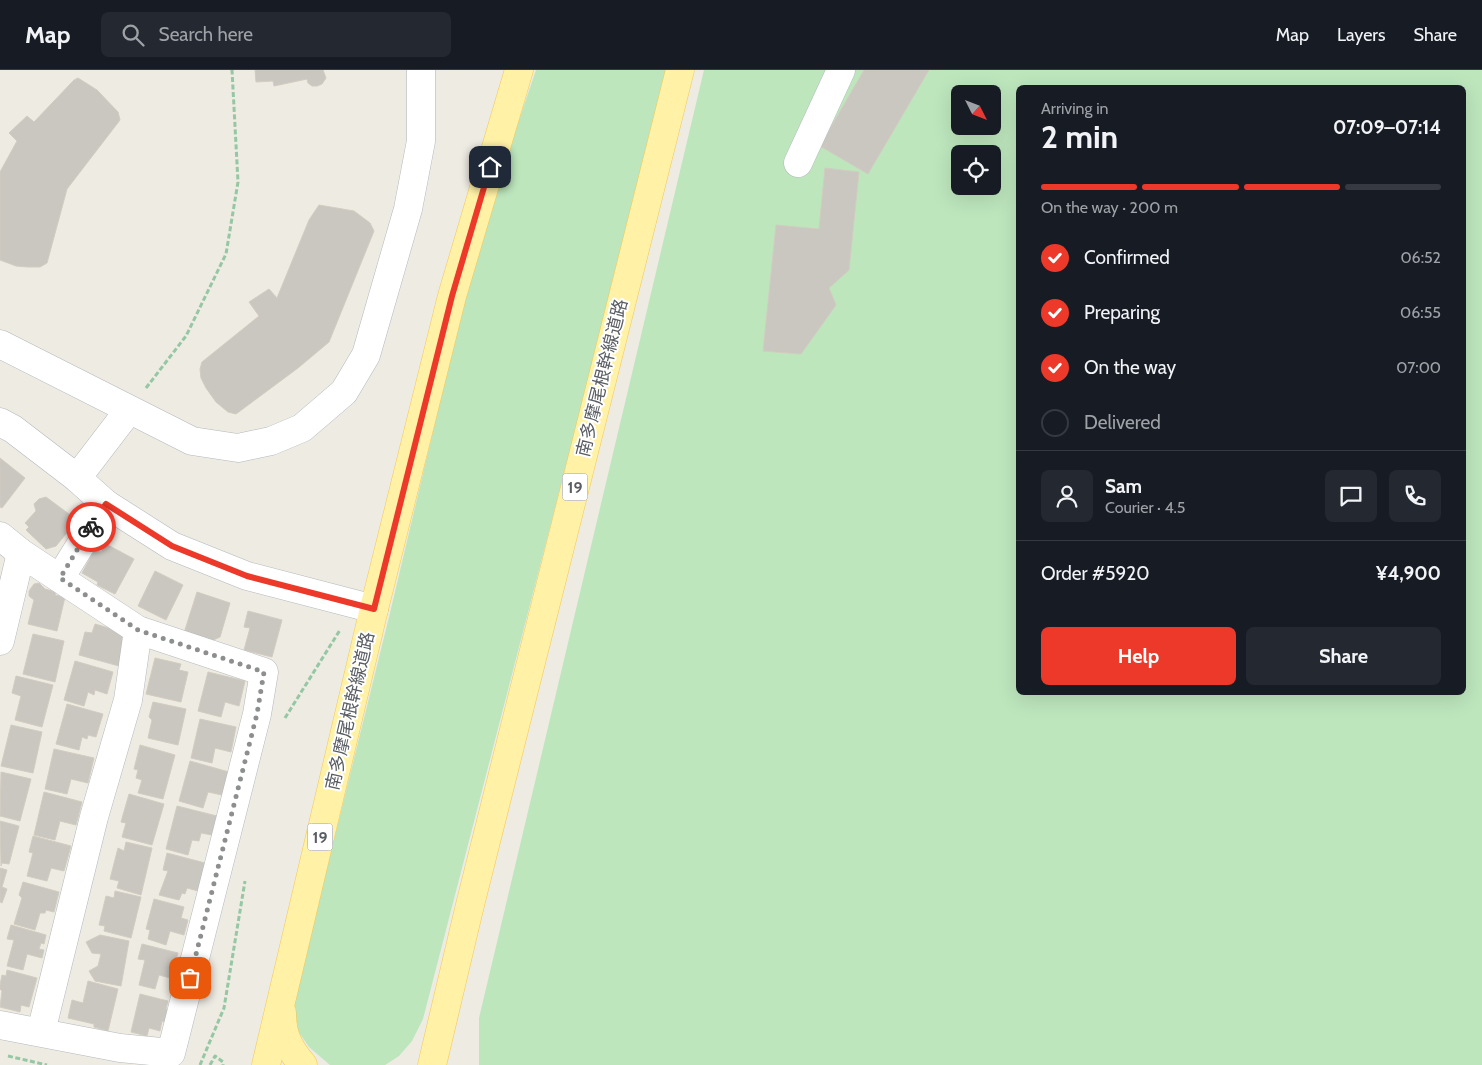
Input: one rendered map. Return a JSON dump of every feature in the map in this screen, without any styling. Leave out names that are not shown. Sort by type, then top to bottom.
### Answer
[{"type":"main road","name":"南多摩尾根幹線道路","points":[[266,1065],[374,609],[452,296],[519,70]]},
{"type":"main road","name":"南多摩尾根幹線道路","points":[[432,1065],[480,866],[680,70]]},
{"type":"main road","name":"19","points":[[282,998],[282,1026],[285,1040],[291,1051],[304,1065]]},
{"type":"main road","name":"19","points":[[411,1065],[421,1057],[442,1023]]},
{"type":"street","points":[[0,344],[192,441],[238,448],[271,441],[302,428],[344,392],[366,355],[408,209],[421,141],[421,70]]},
{"type":"street","points":[[798,162],[841,70]]},
{"type":"street","points":[[76,478],[129,410]]},
{"type":"street","points":[[0,422],[13,429],[106,504],[172,546],[238,573],[374,609]]},
{"type":"street","points":[[60,578],[106,504]]},
{"type":"street","points":[[0,536],[22,553],[138,630],[264,672],[257,714],[171,1054],[120,1048],[0,1025]]},
{"type":"street","points":[[0,641],[22,553]]},
{"type":"street","points":[[41,1032],[94,817],[128,700],[138,630]]},
{"type":"path","points":[[129,410],[186,336],[226,254],[238,182],[232,70]]},
{"type":"path","points":[[257,714],[280,725],[345,623]]},
{"type":"path","points":[[200,1065],[224,1008],[246,875]]},
{"type":"path","points":[[0,1054],[47,1065]]},
{"type":"path","points":[[210,1065],[215,1056],[223,1062],[223,1065]]},
{"type":"green space","points":[[536,70],[668,70],[423,1019],[412,1041],[399,1056],[385,1065],[330,1065],[309,1047],[294,1025],[295,998],[390,613],[466,292]]},
{"type":"green space","points":[[704,70],[1482,70],[1482,1065],[479,1065],[479,1018]]},
{"type":"building","points":[[255,70],[323,70],[326,78],[322,84],[317,86],[312,86],[308,83],[307,79],[274,86],[273,81],[256,82]]},
{"type":"building","points":[[864,70],[929,70],[868,174],[820,146]]},
{"type":"building","points":[[78,78],[97,90],[118,112],[120,120],[67,189],[47,263],[40,267],[28,267],[16,266],[0,260],[0,172],[17,141],[9,133],[27,116],[34,122]]},
{"type":"building","points":[[825,168],[859,172],[849,270],[829,288],[836,305],[801,354],[763,351],[776,225],[819,229]]},
{"type":"building","points":[[319,205],[354,211],[370,223],[374,231],[329,342],[298,368],[236,414],[228,412],[216,402],[206,388],[201,378],[200,369],[202,362],[259,316],[249,302],[269,289],[277,298],[309,220]]},
{"type":"building","points":[[0,458],[25,478],[2,508],[0,507]]},
{"type":"building","points":[[46,497],[73,517],[75,523],[56,546],[46,549],[26,530],[29,527],[25,523],[36,511],[34,504],[39,499]]},
{"type":"building","points":[[106,544],[134,559],[115,594],[97,585],[98,582],[82,573],[95,549],[101,552]]},
{"type":"building","points":[[155,571],[183,585],[166,620],[138,606]]},
{"type":"building","points":[[39,583],[45,589],[56,592],[55,595],[65,597],[57,631],[28,624],[34,600],[29,596],[29,591],[34,584]]},
{"type":"building","points":[[197,592],[230,603],[220,637],[209,642],[184,633]]},
{"type":"building","points":[[248,611],[282,620],[272,657],[244,650],[250,628],[244,627]]},
{"type":"building","points":[[95,624],[119,631],[126,640],[119,666],[79,655],[85,632],[92,633]]},
{"type":"building","points":[[33,634],[64,641],[55,682],[23,674]]},
{"type":"building","points":[[155,658],[181,664],[179,670],[188,672],[181,702],[146,694]]},
{"type":"building","points":[[75,661],[113,672],[107,694],[95,690],[94,695],[88,692],[84,706],[64,700]]},
{"type":"building","points":[[208,672],[245,681],[239,706],[225,702],[221,717],[198,711]]},
{"type":"building","points":[[16,676],[53,685],[42,727],[15,720],[21,696],[12,693]]},
{"type":"building","points":[[153,702],[186,709],[178,745],[148,738],[152,720],[149,717]]},
{"type":"building","points":[[67,704],[103,714],[96,737],[88,735],[87,739],[82,737],[79,750],[56,744]]},
{"type":"building","points":[[200,719],[236,727],[231,752],[215,748],[212,763],[191,758]]},
{"type":"building","points":[[11,725],[42,732],[33,773],[1,766]]},
{"type":"building","points":[[140,745],[175,755],[163,799],[138,793],[142,780],[136,778],[138,770],[134,769]]},
{"type":"building","points":[[54,749],[94,758],[88,783],[71,779],[67,794],[45,789]]},
{"type":"building","points":[[190,761],[229,772],[222,795],[208,792],[203,808],[179,801]]},
{"type":"building","points":[[1,772],[31,779],[20,821],[0,816]]},
{"type":"building","points":[[44,792],[82,802],[76,825],[60,821],[55,840],[34,835]]},
{"type":"building","points":[[129,794],[164,804],[152,845],[122,837],[126,823],[121,822]]},
{"type":"building","points":[[177,806],[217,816],[212,835],[201,833],[199,841],[192,840],[188,855],[166,849]]},
{"type":"building","points":[[0,821],[19,826],[9,864],[2,863],[1,866]]},
{"type":"building","points":[[33,836],[71,846],[64,871],[51,868],[47,881],[27,876],[33,853],[29,852]]},
{"type":"building","points":[[126,842],[152,848],[141,895],[117,888],[119,881],[110,879],[118,848],[124,851]]},
{"type":"building","points":[[167,853],[205,863],[198,891],[187,888],[185,894],[182,893],[179,900],[159,895],[168,871],[163,870]]},
{"type":"building","points":[[0,868],[7,870],[2,887],[7,889],[2,903],[0,902]]},
{"type":"building","points":[[23,882],[59,892],[54,912],[46,910],[45,913],[40,913],[35,930],[14,924],[22,898],[19,895]]},
{"type":"building","points":[[115,891],[141,897],[131,938],[104,931],[105,926],[99,925],[106,896],[114,898]]},
{"type":"building","points":[[154,899],[184,907],[181,918],[188,920],[184,935],[170,931],[166,945],[148,939],[150,930],[146,929]]},
{"type":"building","points":[[11,925],[46,935],[44,944],[41,943],[39,949],[44,950],[42,958],[27,954],[23,970],[7,966],[14,940],[7,939]]},
{"type":"building","points":[[100,935],[129,941],[121,986],[95,981],[89,971],[98,966],[101,954],[92,953],[86,942]]},
{"type":"building","points":[[142,944],[178,953],[175,963],[171,962],[170,966],[177,968],[174,979],[159,975],[155,989],[139,985],[145,960],[138,959]]},
{"type":"building","points":[[7,970],[37,978],[29,1007],[21,1005],[20,1012],[0,1007],[2,991],[0,985],[2,975],[6,976]]},
{"type":"building","points":[[88,981],[118,989],[108,1031],[94,1027],[94,1024],[68,1018],[72,1000],[83,1003]]},
{"type":"building","points":[[140,994],[168,1001],[166,1009],[169,1011],[166,1023],[162,1021],[160,1031],[149,1028],[147,1036],[131,1032]]},
{"type":"way so far","points":[[91,527],[60,578],[138,630],[264,672],[257,714],[190,978]]},
{"type":"route","points":[[91,527],[106,504],[172,546],[247,576],[374,609],[452,296],[490,167]]}]
